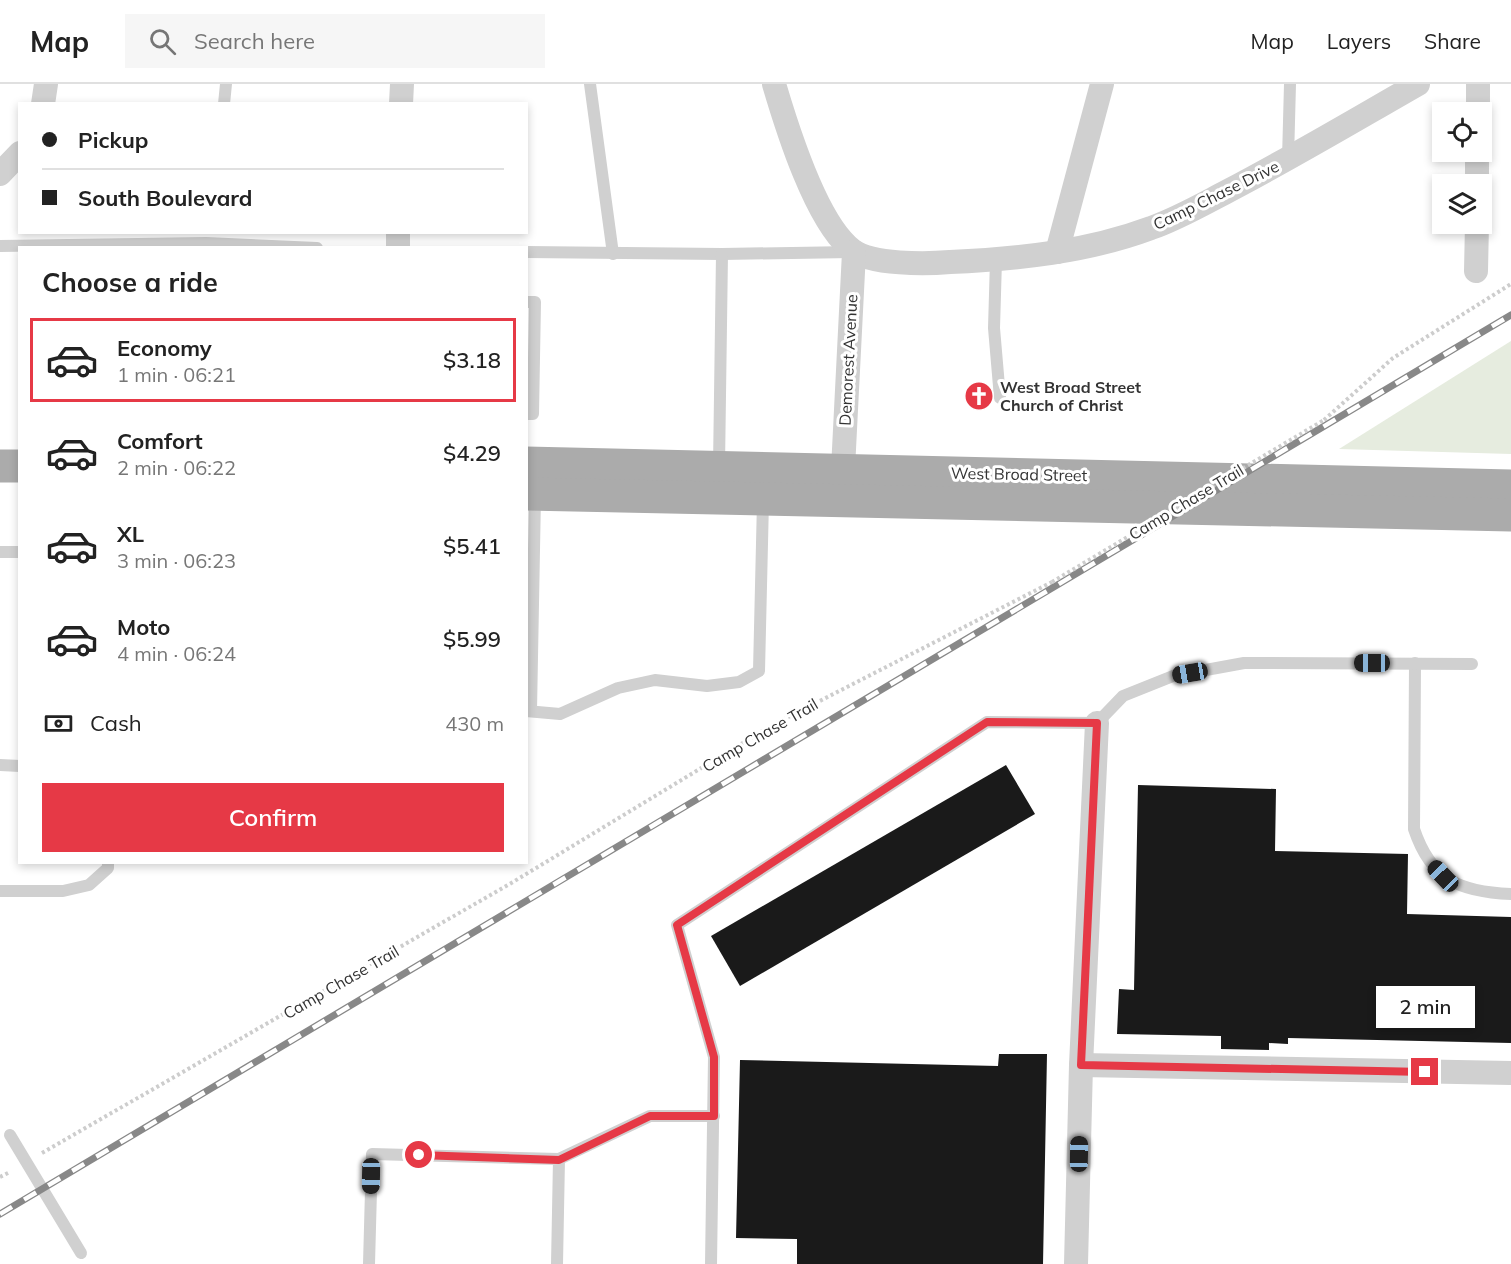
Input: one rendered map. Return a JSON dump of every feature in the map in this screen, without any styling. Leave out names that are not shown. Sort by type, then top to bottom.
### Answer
[{"type":"main road","name":"West Broad Street","points":[[528,463],[1511,486]]},
{"type":"main road","points":[[0,466],[18,466]]},
{"type":"main road","name":"West Broad Street","points":[[531,494],[1511,515]]},
{"type":"street","points":[[43,102],[46,84]]},
{"type":"street","points":[[401,102],[402,84]]},
{"type":"street","points":[[774,84],[784,118],[819,206],[836,233],[854,252]]},
{"type":"street","points":[[1057,252],[1102,84]]},
{"type":"street","name":"Camp Chase Drive","points":[[854,252],[880,260],[933,263],[996,260],[1057,252],[1151,228],[1288,159],[1418,84]]},
{"type":"street","points":[[1478,84],[1478,102]]},
{"type":"street","points":[[0,174],[18,155]]},
{"type":"street","points":[[1476,271],[1477,234]]},
{"type":"street","name":"Demorest Avenue","points":[[843,469],[854,252]]},
{"type":"street","points":[[1076,1264],[1081,1065],[1097,723]]},
{"type":"street","points":[[1081,1065],[1511,1073]]},
{"type":"lane","points":[[224,102],[226,84]]},
{"type":"lane","points":[[590,84],[614,254]]},
{"type":"lane","points":[[1288,159],[1290,84]]},
{"type":"lane","points":[[159,246],[207,238],[295,246]]},
{"type":"lane","points":[[0,246],[18,246]]},
{"type":"lane","points":[[528,252],[722,254],[854,252]]},
{"type":"lane","points":[[719,466],[722,254]]},
{"type":"lane","points":[[996,260],[994,328],[1000,398]]},
{"type":"lane","points":[[528,302],[535,302],[533,414],[528,414]]},
{"type":"lane","points":[[531,494],[529,711],[560,714],[618,688],[655,680],[706,686],[739,682],[759,671],[763,500]]},
{"type":"lane","points":[[0,552],[18,552]]},
{"type":"lane","points":[[711,1264],[714,1057],[677,925],[987,722],[1097,723],[1123,696],[1173,676],[1244,663],[1472,664]]},
{"type":"lane","points":[[1415,663],[1414,829],[1421,848],[1443,876],[1462,888],[1476,892],[1511,894]]},
{"type":"lane","points":[[0,765],[18,766]]},
{"type":"lane","points":[[0,891],[63,891],[89,885],[108,868],[108,864]]},
{"type":"lane","points":[[369,1264],[372,1154],[559,1160],[650,1116],[714,1116]]},
{"type":"lane","points":[[10,1135],[81,1253]]},
{"type":"lane","points":[[557,1264],[559,1160]]},
{"type":"path","name":"Camp Chase Trail","points":[[0,1178],[513,882],[769,727],[1052,582],[1323,420],[1393,358],[1511,284]]},
{"type":"shaded area","points":[[1511,341],[1511,454],[1339,449]]},
{"type":"building","points":[[1006,765],[1035,814],[740,986],[711,936]]},
{"type":"building","points":[[1138,785],[1276,789],[1275,851],[1408,854],[1407,914],[1511,917],[1511,1043],[1288,1038],[1288,1044],[1269,1043],[1269,1050],[1221,1049],[1221,1036],[1117,1034],[1119,989],[1134,990]]},
{"type":"building","points":[[999,1054],[1047,1054],[1043,1264],[797,1264],[797,1239],[736,1238],[740,1060],[998,1066]]},
{"type":"railway","points":[[0,1214],[1511,315]]},
{"type":"place","name":"West Broad Street Church of Christ","points":[[979,396]]},
{"type":"route","points":[[419,1155],[559,1160],[650,1116],[714,1116],[714,1057],[677,925],[987,722],[1097,723],[1081,1065],[1425,1072]]}]
